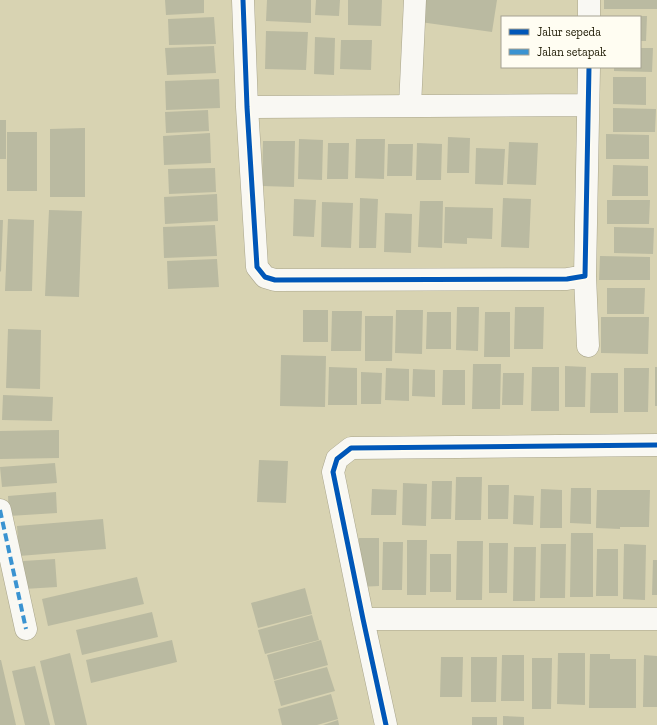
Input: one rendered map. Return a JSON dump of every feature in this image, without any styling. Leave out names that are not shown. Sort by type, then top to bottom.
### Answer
[{"type":"street","points":[[243,0],[247,107],[257,267],[265,277],[274,280],[567,279],[585,276]]},
{"type":"street","points":[[410,106],[415,0]]},
{"type":"street","points":[[589,0],[589,16]]},
{"type":"street","points":[[588,346],[585,276],[589,68]]},
{"type":"street","points":[[247,107],[588,105]]},
{"type":"street","points":[[386,725],[333,472],[337,459],[351,448],[657,445]]},
{"type":"street","points":[[0,510],[26,629]]},
{"type":"street","points":[[363,620],[657,619]]},
{"type":"building","points":[[165,0],[204,0],[204,13],[166,15]]},
{"type":"building","points":[[267,0],[311,0],[311,23],[266,21]]},
{"type":"building","points":[[316,0],[340,0],[339,16],[315,15]]},
{"type":"building","points":[[348,0],[382,0],[381,26],[348,25]]},
{"type":"building","points":[[424,0],[497,0],[492,32],[420,22]]},
{"type":"building","points":[[604,0],[657,0],[657,9],[604,9]]},
{"type":"building","points":[[641,16],[647,16],[646,41],[641,41]]},
{"type":"building","points":[[214,17],[216,44],[169,45],[168,19]]},
{"type":"building","points":[[266,31],[308,32],[306,70],[265,69]]},
{"type":"building","points":[[315,37],[335,38],[334,75],[314,74]]},
{"type":"building","points":[[341,40],[372,40],[371,70],[340,69]]},
{"type":"building","points":[[214,46],[216,73],[167,75],[165,48]]},
{"type":"building","points":[[641,48],[653,48],[652,72],[614,71],[614,68],[641,68]]},
{"type":"building","points":[[613,77],[646,77],[646,105],[613,104]]},
{"type":"building","points":[[219,79],[220,108],[166,110],[165,81]]},
{"type":"building","points":[[613,108],[656,109],[655,132],[613,132]]},
{"type":"building","points":[[208,110],[209,131],[166,133],[165,112]]},
{"type":"building","points":[[0,120],[6,120],[6,159],[0,159]]},
{"type":"building","points":[[85,128],[85,197],[50,197],[50,129]]},
{"type":"building","points":[[7,132],[37,132],[37,191],[7,191]]},
{"type":"building","points":[[210,133],[211,163],[164,165],[163,136]]},
{"type":"building","points":[[606,134],[649,135],[649,159],[606,159]]},
{"type":"building","points":[[448,137],[470,138],[469,173],[447,173]]},
{"type":"building","points":[[299,139],[323,140],[322,180],[298,179]]},
{"type":"building","points":[[356,139],[385,139],[384,179],[355,178]]},
{"type":"building","points":[[263,141],[295,141],[294,187],[262,186]]},
{"type":"building","points":[[509,142],[538,143],[536,185],[507,184]]},
{"type":"building","points":[[328,143],[349,143],[348,179],[327,179]]},
{"type":"building","points":[[417,143],[442,144],[441,180],[416,180]]},
{"type":"building","points":[[388,144],[413,144],[412,176],[387,176]]},
{"type":"building","points":[[476,148],[505,149],[503,185],[475,184]]},
{"type":"building","points":[[613,165],[648,166],[648,196],[612,196]]},
{"type":"building","points":[[215,168],[216,192],[169,194],[168,169]]},
{"type":"building","points":[[217,194],[218,221],[165,224],[164,197]]},
{"type":"building","points":[[360,198],[378,199],[376,248],[359,248]]},
{"type":"building","points":[[503,198],[531,199],[529,248],[501,247]]},
{"type":"building","points":[[294,199],[316,200],[314,237],[293,236]]},
{"type":"building","points":[[607,200],[650,200],[649,224],[607,224]]},
{"type":"building","points":[[420,201],[443,201],[442,248],[418,247]]},
{"type":"building","points":[[322,202],[353,203],[351,248],[321,247]]},
{"type":"building","points":[[445,207],[493,208],[492,239],[467,238],[467,244],[444,243]]},
{"type":"building","points":[[49,210],[82,211],[79,297],[45,296]]},
{"type":"building","points":[[385,213],[412,214],[411,253],[384,252]]},
{"type":"building","points":[[8,219],[34,220],[32,291],[5,291]]},
{"type":"building","points":[[0,220],[3,220],[1,272],[0,271]]},
{"type":"building","points":[[215,225],[217,256],[164,258],[163,227]]},
{"type":"building","points":[[614,227],[654,228],[653,254],[614,253]]},
{"type":"building","points":[[600,256],[650,257],[650,280],[599,280]]},
{"type":"building","points":[[217,259],[219,287],[168,289],[167,261]]},
{"type":"building","points":[[607,288],[645,288],[644,314],[607,314]]},
{"type":"building","points":[[457,307],[479,307],[478,351],[456,350]]},
{"type":"building","points":[[515,307],[544,307],[543,349],[514,349]]},
{"type":"building","points":[[303,310],[328,310],[328,342],[303,342]]},
{"type":"building","points":[[396,310],[423,310],[422,354],[395,353]]},
{"type":"building","points":[[332,311],[362,311],[361,351],[331,351]]},
{"type":"building","points":[[427,312],[451,312],[451,349],[426,349]]},
{"type":"building","points":[[485,312],[510,312],[510,357],[484,357]]},
{"type":"building","points":[[365,316],[393,316],[392,361],[365,361]]},
{"type":"building","points":[[601,317],[649,317],[648,354],[601,353]]},
{"type":"building","points":[[8,329],[41,330],[40,389],[6,388]]},
{"type":"building","points":[[281,355],[326,356],[325,407],[280,406]]},
{"type":"building","points":[[473,364],[501,364],[500,409],[472,409]]},
{"type":"building","points":[[565,366],[586,367],[585,407],[565,407]]},
{"type":"building","points":[[329,367],[357,368],[357,405],[328,405]]},
{"type":"building","points":[[532,367],[559,367],[559,411],[531,411]]},
{"type":"building","points":[[655,367],[657,367],[657,406],[655,406]]},
{"type":"building","points":[[386,368],[409,369],[409,401],[385,400]]},
{"type":"building","points":[[624,368],[649,368],[648,412],[624,412]]},
{"type":"building","points":[[413,369],[435,370],[435,397],[412,396]]},
{"type":"building","points":[[443,370],[465,370],[465,405],[442,405]]},
{"type":"building","points":[[361,372],[382,373],[381,404],[361,404]]},
{"type":"building","points":[[503,373],[524,373],[523,405],[502,405]]},
{"type":"building","points":[[591,373],[618,373],[618,413],[590,413]]},
{"type":"building","points":[[3,395],[53,397],[52,421],[2,420]]},
{"type":"building","points":[[59,430],[59,458],[0,459],[0,431]]},
{"type":"building","points":[[259,460],[288,461],[286,503],[257,502]]},
{"type":"building","points":[[55,463],[57,483],[2,487],[0,467]]},
{"type":"building","points":[[456,477],[482,477],[481,520],[455,520]]},
{"type":"building","points":[[432,481],[452,481],[451,519],[431,519]]},
{"type":"building","points":[[403,483],[427,484],[426,526],[402,525]]},
{"type":"building","points":[[488,485],[509,485],[508,519],[488,519]]},
{"type":"building","points":[[571,488],[591,488],[591,524],[570,523]]},
{"type":"building","points":[[372,489],[397,490],[396,515],[371,515]]},
{"type":"building","points":[[541,489],[562,490],[562,528],[540,528]]},
{"type":"building","points":[[597,490],[650,490],[649,527],[620,527],[620,529],[596,528]]},
{"type":"building","points":[[56,492],[57,513],[9,516],[8,496]]},
{"type":"building","points":[[514,495],[534,496],[533,525],[513,524]]},
{"type":"building","points":[[103,519],[106,549],[19,556],[17,526]]},
{"type":"building","points":[[571,533],[593,533],[593,597],[570,597]]},
{"type":"building","points":[[359,538],[379,538],[379,586],[358,587]]},
{"type":"building","points":[[407,540],[427,540],[426,595],[407,595]]},
{"type":"building","points":[[457,541],[483,541],[482,600],[456,600]]},
{"type":"building","points":[[383,542],[403,542],[402,590],[382,590]]},
{"type":"building","points":[[489,543],[508,543],[507,593],[489,593]]},
{"type":"building","points":[[541,544],[566,544],[565,598],[540,598]]},
{"type":"building","points":[[624,544],[646,545],[645,600],[623,599]]},
{"type":"building","points":[[514,547],[536,547],[535,601],[513,601]]},
{"type":"building","points":[[597,549],[618,549],[618,596],[596,596]]},
{"type":"building","points":[[430,554],[451,554],[451,592],[430,592]]},
{"type":"building","points":[[55,559],[57,587],[24,589],[23,561]]},
{"type":"building","points":[[653,560],[657,560],[657,595],[652,595]]},
{"type":"building","points":[[137,577],[144,604],[48,626],[42,599]]},
{"type":"building","points":[[305,588],[312,614],[258,628],[251,603]]},
{"type":"building","points":[[152,612],[158,637],[82,655],[76,630]]},
{"type":"building","points":[[312,615],[319,640],[265,654],[258,630]]},
{"type":"building","points":[[172,640],[177,662],[91,683],[86,660]]},
{"type":"building","points":[[321,640],[328,665],[274,680],[267,655]]},
{"type":"building","points":[[70,653],[87,725],[55,725],[40,661]]},
{"type":"building","points":[[558,653],[585,653],[585,705],[557,704]]},
{"type":"building","points":[[590,654],[610,654],[610,659],[636,659],[636,708],[589,708]]},
{"type":"building","points":[[502,655],[524,655],[524,701],[501,701]]},
{"type":"building","points":[[644,655],[657,656],[657,707],[643,707]]},
{"type":"building","points":[[441,657],[463,657],[462,697],[440,697]]},
{"type":"building","points":[[471,657],[497,657],[496,702],[471,702]]},
{"type":"building","points":[[532,658],[552,658],[551,709],[532,709]]},
{"type":"building","points":[[1,660],[16,725],[0,725]]},
{"type":"building","points":[[35,666],[50,725],[25,725],[12,671]]},
{"type":"building","points":[[327,667],[335,691],[281,706],[274,681]]},
{"type":"building","points":[[331,694],[338,719],[317,725],[282,725],[278,709]]},
{"type":"building","points":[[503,716],[524,717],[524,725],[503,725]]},
{"type":"building","points":[[472,717],[497,717],[497,725],[472,725]]},
{"type":"building","points":[[338,720],[339,725],[323,725]]},
{"type":"marked path","points":[[0,510],[26,629]]},
{"type":"cycle path","points":[[243,0],[247,107],[257,267],[265,277],[275,280],[567,279],[585,276],[589,68]]},
{"type":"cycle path","points":[[386,725],[333,472],[337,459],[351,448],[657,445]]}]
